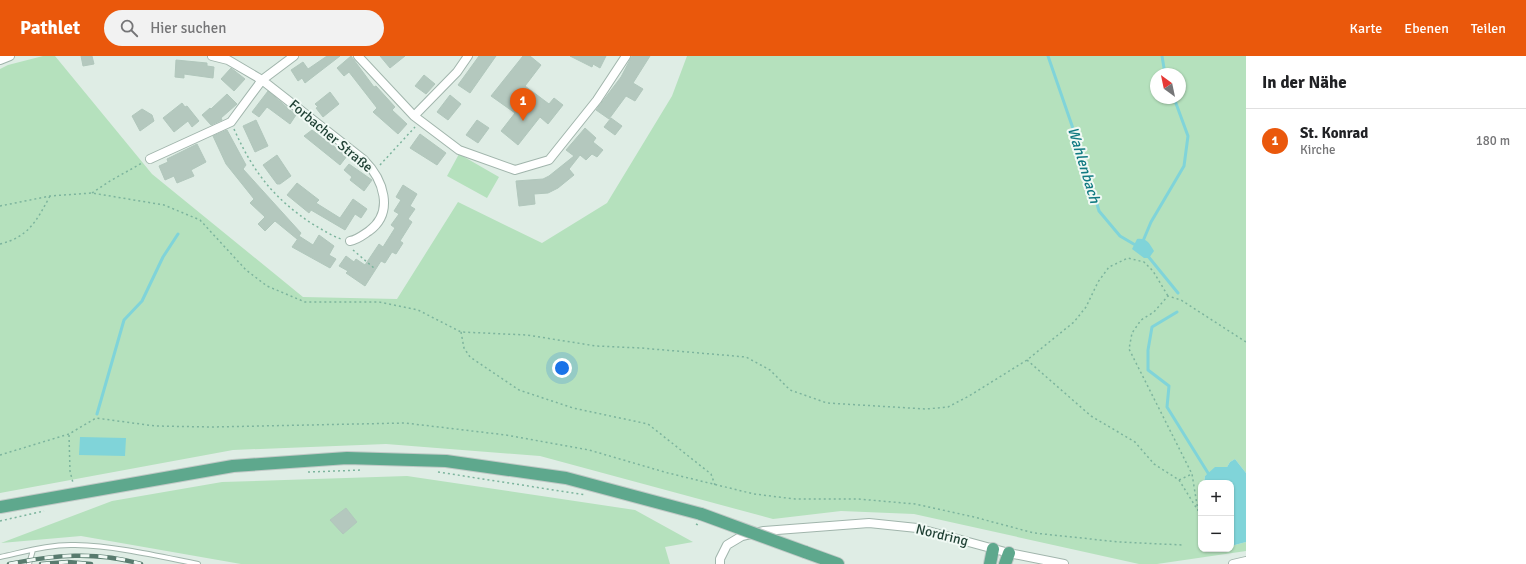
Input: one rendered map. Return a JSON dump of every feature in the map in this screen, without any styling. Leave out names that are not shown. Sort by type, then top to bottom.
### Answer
[{"type":"main road","points":[[0,507],[76,492],[233,466],[347,458],[446,461],[566,478],[701,514],[837,564]]},
{"type":"main road","points":[[990,564],[993,549]]},
{"type":"street","name":"Forbacher Straße","points":[[212,56],[237,65],[262,80],[375,170],[384,201],[384,207],[380,220],[362,236],[350,241]]},
{"type":"street","points":[[150,159],[231,122],[262,80],[294,56]]},
{"type":"street","points":[[358,56],[417,119],[459,150],[515,170],[549,160],[597,100],[626,56]]},
{"type":"street","points":[[417,119],[468,56]]},
{"type":"street","name":"Nordring","points":[[720,564],[720,559],[726,546],[742,536],[764,531],[869,523],[899,525],[950,536],[993,549],[1007,559],[1064,564]]},
{"type":"street","points":[[1233,564],[1246,561]]},
{"type":"lane","points":[[0,558],[33,550],[73,545],[111,547],[198,564]]},
{"type":"lane","points":[[29,564],[33,550]]},
{"type":"path","points":[[375,170],[401,144],[417,119]]},
{"type":"path","points":[[231,122],[252,165],[273,193],[303,217],[323,230],[336,238],[350,241],[354,252],[374,268]]},
{"type":"path","points":[[92,193],[110,181],[150,159]]},
{"type":"path","points":[[0,206],[50,196],[92,193],[164,205],[200,220],[246,270],[267,286],[305,302],[386,303],[418,310],[461,332],[527,335],[596,346],[642,348],[746,357],[770,370],[790,390],[827,403],[926,409],[948,407],[969,396],[1027,360],[1074,322],[1086,308],[1098,282],[1109,267],[1128,258],[1144,262],[1153,271],[1168,296],[1181,300],[1246,342]]},
{"type":"path","points":[[0,244],[10,242],[30,230],[38,220],[50,196]]},
{"type":"path","points":[[1027,360],[1091,416],[1135,442],[1154,464],[1179,480],[1198,510],[1192,474],[1129,349],[1132,333],[1141,320],[1154,312],[1168,296]]},
{"type":"path","points":[[461,332],[464,348],[470,357],[519,390],[573,408],[648,424],[711,474],[715,485]]},
{"type":"path","points":[[0,455],[69,434],[96,418],[155,426],[212,427],[405,423],[506,435],[589,450],[715,485],[754,494],[795,499],[858,499],[915,504],[974,517],[1034,533],[1119,542],[1183,545]]},
{"type":"path","points":[[69,434],[70,471],[76,492]]},
{"type":"path","points":[[308,472],[363,470]]},
{"type":"path","points":[[433,472],[591,496]]},
{"type":"path","points":[[1179,480],[1192,474]]},
{"type":"path","points":[[0,521],[45,511]]},
{"type":"green space","points":[[43,56],[55,56],[152,174],[303,297],[397,299],[458,202],[542,243],[607,203],[672,96],[687,56],[1246,56],[1246,473],[1235,459],[1230,462],[1227,467],[1205,476],[1204,480],[1198,480],[1198,552],[1234,552],[1234,545],[1246,542],[1246,551],[1157,564],[1139,564],[914,514],[841,511],[773,519],[540,456],[386,444],[233,450],[0,493],[0,69],[8,65]]},
{"type":"green space","points":[[459,154],[499,177],[487,198],[447,176]]},
{"type":"green space","points":[[407,476],[635,510],[693,542],[665,547],[670,564],[241,564],[81,536],[1,543],[112,501],[222,482]]},
{"type":"water","points":[[1137,239],[1143,239],[1149,243],[1154,251],[1149,258],[1144,258],[1132,249]]},
{"type":"water","points":[[80,437],[126,438],[125,456],[79,455]]},
{"type":"water","points":[[1235,459],[1246,473],[1246,542],[1234,545],[1234,480],[1204,480],[1205,476],[1215,467],[1227,467],[1230,462]]},
{"type":"building","points":[[81,56],[92,56],[94,64],[83,66]]},
{"type":"building","points":[[327,56],[340,56],[305,83],[302,78],[298,81],[291,70],[303,62],[308,69]]},
{"type":"building","points":[[351,56],[374,87],[376,86],[395,107],[392,110],[407,124],[398,134],[373,112],[377,108],[349,72],[344,76],[337,68]]},
{"type":"building","points":[[380,56],[405,56],[390,68]]},
{"type":"building","points":[[479,56],[496,56],[470,93],[458,85]]},
{"type":"building","points":[[523,56],[530,56],[541,65],[525,86],[549,104],[554,98],[563,105],[548,124],[540,117],[518,145],[501,131],[515,113],[491,96]]},
{"type":"building","points":[[570,56],[606,56],[600,68],[593,64],[592,67]]},
{"type":"building","points":[[632,56],[650,56],[633,83],[643,89],[635,101],[626,96],[609,119],[596,110],[621,77]]},
{"type":"building","points":[[176,60],[207,63],[207,66],[214,67],[213,78],[184,74],[184,78],[175,77]]},
{"type":"building","points":[[231,68],[245,79],[234,91],[221,79]]},
{"type":"building","points":[[424,75],[435,84],[426,94],[415,86]]},
{"type":"building","points":[[268,91],[296,115],[290,124],[267,107],[259,117],[252,112]]},
{"type":"building","points":[[330,92],[339,104],[323,117],[316,108],[318,107],[315,104]]},
{"type":"building","points":[[227,94],[237,104],[221,118],[222,120],[211,125],[202,115]]},
{"type":"building","points":[[450,95],[461,104],[448,120],[437,112]]},
{"type":"building","points":[[182,103],[185,107],[187,106],[199,121],[192,127],[188,121],[174,132],[163,118]]},
{"type":"building","points":[[142,109],[152,115],[154,121],[140,131],[132,116]]},
{"type":"building","points":[[611,118],[622,126],[615,135],[604,127]]},
{"type":"building","points":[[256,120],[268,146],[255,152],[243,126]]},
{"type":"building","points":[[477,120],[489,128],[478,143],[466,135]]},
{"type":"building","points":[[585,128],[596,138],[593,142],[603,150],[597,157],[592,154],[586,160],[580,155],[569,169],[574,175],[558,188],[548,193],[534,194],[535,204],[519,206],[516,181],[543,179],[549,176],[574,156],[566,150]]},
{"type":"building","points":[[227,130],[246,165],[243,169],[301,233],[299,236],[313,245],[319,235],[334,246],[329,255],[336,259],[330,268],[292,247],[299,237],[297,239],[275,221],[265,231],[258,224],[265,217],[250,203],[254,199],[226,164],[213,136]]},
{"type":"building","points":[[312,130],[347,156],[340,165],[304,136]]},
{"type":"building","points":[[420,134],[446,153],[437,165],[410,148]]},
{"type":"building","points":[[197,144],[206,162],[191,170],[194,176],[177,183],[174,176],[165,180],[159,166],[168,162],[167,159]]},
{"type":"building","points":[[277,155],[291,176],[280,184],[277,184],[263,165]]},
{"type":"building","points":[[349,164],[372,180],[364,191],[350,180],[352,177],[344,170]]},
{"type":"building","points":[[297,183],[319,200],[316,203],[340,218],[353,199],[367,209],[361,218],[355,214],[345,230],[311,210],[309,213],[287,195]]},
{"type":"building","points":[[403,185],[417,194],[410,206],[415,209],[408,219],[412,222],[400,241],[403,243],[396,254],[392,252],[385,263],[381,261],[365,286],[346,273],[348,271],[339,266],[346,256],[354,262],[356,259],[365,265],[379,244],[383,247],[395,228],[391,225],[399,214],[394,211],[401,200],[396,197]]},
{"type":"building","points":[[346,508],[357,522],[343,534],[330,520]]},
{"type":"waterway","name":"Wahlenbach","points":[[1048,56],[1088,172],[1099,211],[1120,236],[1137,246]]},
{"type":"waterway","points":[[1162,56],[1164,68]]},
{"type":"waterway","points":[[1143,241],[1151,222],[1184,166],[1188,136],[1176,104]]},
{"type":"waterway","points":[[97,414],[124,320],[142,301],[163,257],[178,234]]},
{"type":"waterway","name":"Wahlenbach","points":[[1147,255],[1178,293]]},
{"type":"waterway","name":"Wahlenbach","points":[[1177,312],[1152,327],[1148,350],[1148,370],[1169,386],[1167,407],[1208,473]]},
{"type":"railway","points":[[9,564],[42,558],[75,556],[108,557],[141,564]]},
{"type":"railway","points":[[41,564],[68,562],[91,564]]},
{"type":"place","name":"St. Konrad","points":[[523,121]]}]
